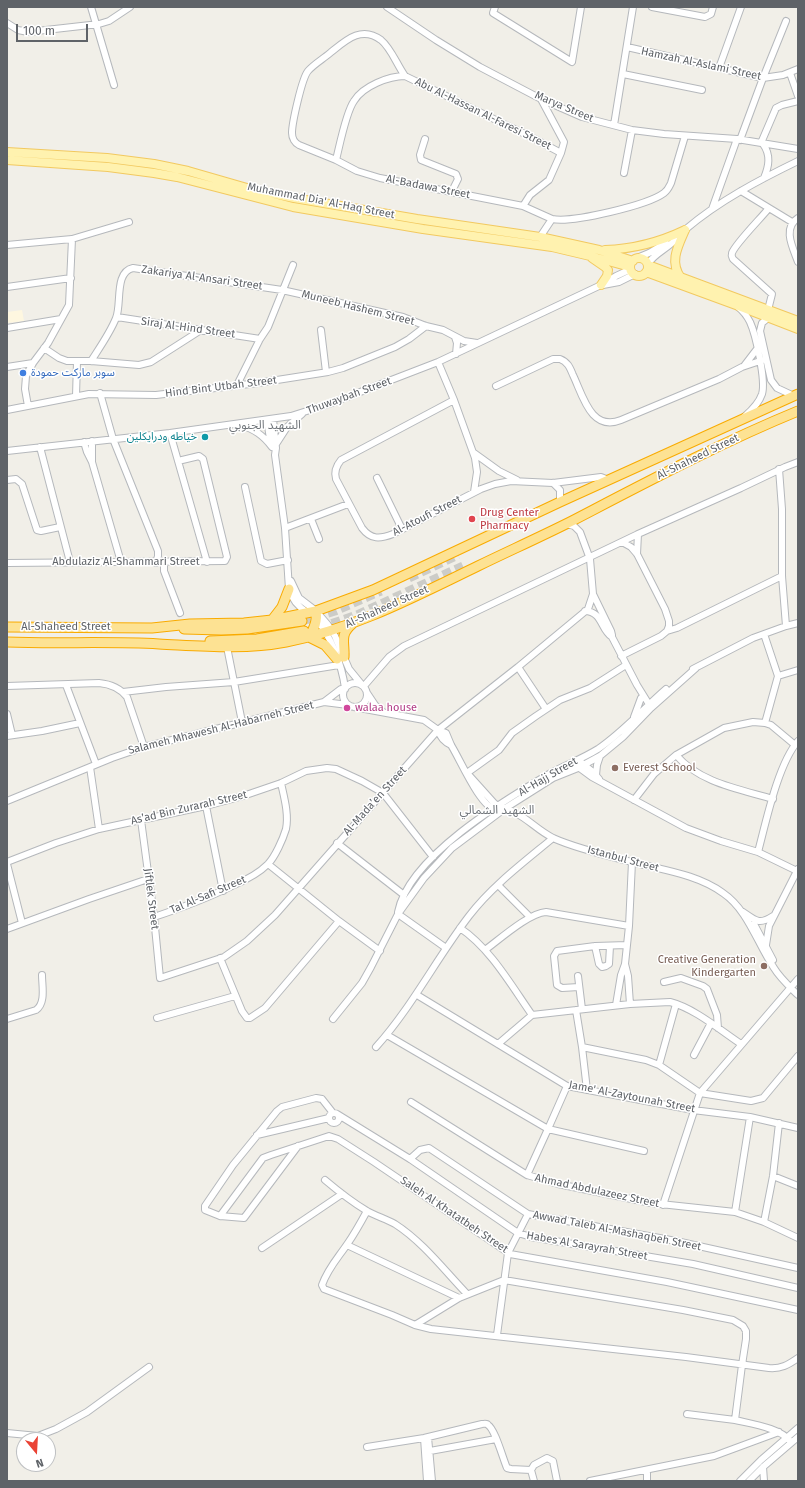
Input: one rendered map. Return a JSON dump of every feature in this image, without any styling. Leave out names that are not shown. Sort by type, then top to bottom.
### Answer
[{"type":"highway","name":"Al-Shaheed Street","points":[[7,627],[152,628],[190,624],[244,623],[314,615],[372,590],[560,502],[796,395]]},
{"type":"highway","name":"Al-Shaheed Street","points":[[159,644],[168,642],[241,640],[307,634],[328,631],[352,623],[442,583],[567,524],[599,506],[731,441],[798,411]]},
{"type":"highway","name":"Al-Shaheed Street","points":[[458,555],[604,486],[609,480]]},
{"type":"highway","name":"Al-Shaheed Street","points":[[463,566],[589,508],[599,506]]},
{"type":"highway","points":[[272,620],[282,607],[289,589]]},
{"type":"highway","points":[[314,615],[314,629],[307,634],[325,645],[340,660]]},
{"type":"highway","name":"Al-Shaheed Street","points":[[174,626],[188,630],[221,630],[265,627],[302,621]]},
{"type":"highway","points":[[340,660],[343,636],[352,623]]},
{"type":"highway","name":"Al-Shaheed Street","points":[[7,642],[159,644],[227,647],[267,644],[307,634]]},
{"type":"main road","name":"Muhammad Dia' Al-Haq Street","points":[[7,152],[91,156],[146,163],[188,171],[247,188],[310,202],[540,237],[599,250],[633,266]]},
{"type":"main road","name":"Muhammad Dia' Al-Haq Street","points":[[7,160],[108,167],[154,173],[308,210],[423,229],[552,247],[633,266]]},
{"type":"main road","points":[[680,281],[675,258],[677,248],[685,230]]},
{"type":"main road","points":[[599,250],[643,246],[671,237],[685,230]]},
{"type":"main road","points":[[590,256],[608,270],[607,276],[601,285]]},
{"type":"main road","points":[[647,267],[642,275],[633,266],[642,259],[647,267],[736,305],[798,321]]},
{"type":"main road","points":[[680,281],[768,314],[798,329]]},
{"type":"street","points":[[91,7],[114,85]]},
{"type":"street","points":[[7,23],[18,30],[28,32],[97,24],[109,21],[130,7]]},
{"type":"street","name":"Marya Street","points":[[387,7],[394,9],[436,40],[480,67],[541,99],[582,117],[632,130],[738,140],[798,149]]},
{"type":"street","points":[[495,7],[493,13],[572,62],[581,7]]},
{"type":"street","points":[[614,126],[633,7]]},
{"type":"street","points":[[652,7],[705,17],[711,14],[713,7]]},
{"type":"street","points":[[719,68],[741,7]]},
{"type":"street","points":[[712,209],[762,78],[786,21]]},
{"type":"street","name":"Al-Badawa Street","points":[[405,76],[382,41],[370,35],[364,34],[350,37],[308,71],[301,88],[292,137],[297,144],[336,160],[357,171],[380,178],[523,206]]},
{"type":"street","name":"Hamzah Al-Aslami Street","points":[[627,47],[762,78],[774,77],[798,69]]},
{"type":"street","points":[[790,72],[798,96]]},
{"type":"street","points":[[623,74],[702,90]]},
{"type":"street","name":"Abu Al-Hassan Al-Faresi Street","points":[[336,160],[350,107],[357,96],[376,83],[393,77],[405,76],[524,133],[561,153],[550,180],[530,195],[523,206]]},
{"type":"street","points":[[541,99],[564,142],[561,153]]},
{"type":"street","points":[[764,178],[769,162],[768,152],[762,143],[776,108],[798,101]]},
{"type":"street","points":[[624,173],[632,130]]},
{"type":"street","points":[[523,206],[552,219],[562,221],[596,215],[650,200],[664,194],[671,183],[685,136]]},
{"type":"street","points":[[425,139],[420,155],[421,160],[456,174],[458,179],[452,191]]},
{"type":"street","points":[[647,267],[654,257],[712,209],[764,178],[798,161]]},
{"type":"street","points":[[741,191],[792,222]]},
{"type":"street","points":[[769,208],[738,245],[732,256],[733,259],[772,294],[768,314],[762,323],[760,331],[766,359],[774,384],[781,391],[796,395]]},
{"type":"street","points":[[798,218],[792,222],[790,230],[796,249],[798,262]]},
{"type":"street","points":[[540,237],[552,219]]},
{"type":"street","points":[[7,245],[72,239],[129,222]]},
{"type":"street","name":"Thuwaybah Street","points":[[7,451],[170,433],[270,420],[305,412],[438,362],[601,285],[619,282],[633,266],[649,253],[677,238]]},
{"type":"street","points":[[28,406],[25,383],[26,376],[68,309],[70,300],[72,239]]},
{"type":"street","points":[[238,385],[260,339],[268,327],[293,265]]},
{"type":"street","name":"Zakariya Al-Ansari Street","points":[[91,361],[117,316],[122,278],[126,271],[133,268],[282,290]]},
{"type":"street","points":[[7,287],[71,278]]},
{"type":"street","name":"Muneeb Hashem Street","points":[[282,290],[403,317],[426,326],[443,330],[464,341],[478,343]]},
{"type":"street","points":[[736,305],[749,320],[755,336],[763,379],[762,395],[756,406],[739,421]]},
{"type":"street","name":"Siraj Al-Hind Street","points":[[117,316],[260,339]]},
{"type":"street","points":[[7,328],[61,319]]},
{"type":"street","name":"Hind Bint Utbah Street","points":[[7,410],[76,396],[100,393],[156,395],[326,372],[343,368],[395,348],[426,326]]},
{"type":"street","points":[[44,348],[62,360],[77,362],[91,361],[134,366],[144,365],[201,330]]},
{"type":"street","points":[[321,330],[326,372]]},
{"type":"street","points":[[454,337],[457,347],[456,354]]},
{"type":"street","points":[[742,367],[757,350]]},
{"type":"street","points":[[496,386],[553,359],[560,358],[568,364],[591,412],[599,420],[610,423],[621,420],[719,380],[742,367],[766,359]]},
{"type":"street","points":[[76,396],[77,362]]},
{"type":"street","points":[[438,362],[473,452],[477,472],[474,492]]},
{"type":"street","points":[[7,367],[33,363]]},
{"type":"street","points":[[100,393],[113,439],[158,551],[156,563]]},
{"type":"street","name":"Al-Atoufi Street","points":[[454,400],[341,460],[338,465],[335,475],[348,504],[366,534],[372,538],[384,537],[474,492],[495,484],[518,480],[552,483],[599,477],[609,480]]},
{"type":"street","points":[[274,446],[287,427],[305,412]]},
{"type":"street","points":[[270,420],[285,528],[289,589],[291,596],[297,605],[314,615]]},
{"type":"street","points":[[236,424],[255,431],[274,446]]},
{"type":"street","name":"Abdulaziz Al-Shammari Street","points":[[7,562],[207,562],[170,433]]},
{"type":"street","points":[[92,441],[92,462]]},
{"type":"street","points":[[84,442],[86,452],[92,462],[121,562]]},
{"type":"street","points":[[40,447],[70,562]]},
{"type":"street","points":[[473,452],[494,468],[518,480]]},
{"type":"street","points":[[178,461],[199,456],[203,459],[227,557],[225,561],[222,562],[207,562]]},
{"type":"street","points":[[364,688],[389,657],[404,646],[590,559],[638,534],[735,491],[779,469],[798,462]]},
{"type":"street","points":[[779,469],[782,509],[782,576],[786,626]]},
{"type":"street","points":[[377,478],[402,529]]},
{"type":"street","points":[[7,480],[16,479],[22,484],[37,530],[41,531],[60,527]]},
{"type":"street","points":[[552,483],[560,490],[560,502]]},
{"type":"street","points":[[245,487],[261,561],[267,564],[288,560]]},
{"type":"street","points":[[285,528],[348,504]]},
{"type":"street","points":[[586,514],[580,524],[580,532],[590,559],[593,594],[590,605],[585,611],[594,613],[598,616],[608,634],[612,637]]},
{"type":"street","points":[[311,519],[319,538]]},
{"type":"street","points":[[567,524],[574,526],[580,532]]},
{"type":"street","points":[[638,534],[638,554]]},
{"type":"street","points":[[622,542],[631,547],[638,554],[668,616],[669,621],[667,631]]},
{"type":"street","points":[[164,562],[164,573],[180,613]]},
{"type":"street","points":[[621,656],[661,636],[667,631],[677,628],[782,576]]},
{"type":"street","points":[[289,577],[299,598],[328,631],[340,660],[345,689],[343,696],[346,702],[351,706],[363,704],[367,698],[364,688]]},
{"type":"street","points":[[593,594],[621,656],[648,708]]},
{"type":"street","name":"Al-Mada’en Street","points":[[160,978],[220,958],[236,950],[247,941],[274,915],[438,730],[518,667],[585,611]]},
{"type":"street","name":"Al-Hajj Street","points":[[332,1019],[362,983],[398,914],[424,878],[448,852],[498,808],[553,778],[600,756],[632,729],[655,699],[688,672],[733,648],[764,634],[798,623]]},
{"type":"street","points":[[764,634],[778,676],[766,723]]},
{"type":"street","points":[[227,647],[242,722]]},
{"type":"street","points":[[340,660],[364,688],[375,705],[382,711]]},
{"type":"street","points":[[122,692],[234,682],[340,660]]},
{"type":"street","points":[[467,773],[498,750],[516,730],[546,709],[560,700],[590,688],[626,665]]},
{"type":"street","points":[[518,667],[546,709]]},
{"type":"street","name":"Al-Hajj Street","points":[[398,914],[404,895],[418,874],[433,857],[470,826],[550,774],[605,744],[696,668]]},
{"type":"street","points":[[778,676],[798,670]]},
{"type":"street","points":[[345,689],[352,683],[364,688]]},
{"type":"street","points":[[7,686],[106,684],[122,692],[129,702],[144,747]]},
{"type":"street","points":[[66,685],[96,764]]},
{"type":"street","name":"Salameh Mhawesh Al-Habarneh Street","points":[[324,702],[341,689],[345,689]]},
{"type":"street","points":[[642,697],[655,699]]},
{"type":"street","points":[[633,720],[642,697]]},
{"type":"street","name":"Salameh Mhawesh Al-Habarneh Street","points":[[7,801],[96,764],[144,747],[324,702],[351,706]]},
{"type":"street","name":"Istanbul Street","points":[[351,706],[421,719],[431,724],[438,730],[446,733],[477,792],[498,808],[518,814],[533,826],[553,838],[632,862],[700,880],[724,893],[753,924],[760,934],[786,982]]},
{"type":"street","points":[[7,714],[10,735],[42,731],[80,723]]},
{"type":"street","points":[[634,800],[654,774],[676,755],[724,728],[753,722],[771,725],[796,743],[785,764],[773,799],[758,852]]},
{"type":"street","points":[[676,755],[688,767],[713,781],[773,799]]},
{"type":"street","points":[[598,778],[597,765],[600,756]]},
{"type":"street","points":[[576,761],[592,777],[598,778],[634,800],[686,828],[721,841],[758,852],[797,870],[774,915],[768,932],[766,945]]},
{"type":"street","points":[[90,767],[99,829]]},
{"type":"street","name":"As’ad Bin Zurarah Street","points":[[7,863],[56,843],[99,829],[206,806],[243,796],[281,783],[306,771],[327,768],[336,769],[383,793],[433,857]]},
{"type":"street","name":"Tal Al-Safi Street","points":[[154,917],[194,904],[223,891],[253,876],[268,864],[281,841],[286,828],[284,795],[281,783]]},
{"type":"street","points":[[206,806],[223,891]]},
{"type":"street","name":"Jiftlek Street","points":[[141,820],[154,917],[160,978]]},
{"type":"street","points":[[376,1047],[387,1035],[417,995],[446,948],[479,903],[553,838]]},
{"type":"street","points":[[337,843],[404,895]]},
{"type":"street","points":[[616,1005],[621,975],[625,964],[629,926],[632,862]]},
{"type":"street","points":[[7,863],[22,923]]},
{"type":"street","points":[[268,864],[339,921],[380,951]]},
{"type":"street","points":[[7,929],[148,879]]},
{"type":"street","points":[[498,885],[530,917]]},
{"type":"street","points":[[740,910],[756,921],[760,922],[765,921],[774,915]]},
{"type":"street","name":"Istanbul Street","points":[[740,910],[780,977],[798,995]]},
{"type":"street","points":[[485,950],[530,917],[540,912],[629,926]]},
{"type":"street","points":[[398,914],[446,948]]},
{"type":"street","points":[[760,942],[760,934],[774,915]]},
{"type":"street","points":[[220,958],[235,996],[246,1018],[254,1017],[265,1008],[339,921]]},
{"type":"street","points":[[460,928],[485,950],[532,1015]]},
{"type":"street","points":[[579,987],[562,988],[557,985],[555,953],[560,950],[595,946],[627,945]]},
{"type":"street","points":[[595,946],[599,964],[602,967],[609,964],[610,946]]},
{"type":"street","points":[[625,964],[628,976],[630,1004]]},
{"type":"street","points":[[7,1019],[40,1008],[42,1002],[42,975]]},
{"type":"street","points":[[578,976],[579,1010],[587,1090]]},
{"type":"street","points":[[664,982],[681,978],[703,986],[707,989],[717,1015],[718,1028]]},
{"type":"street","points":[[663,1205],[693,1110],[700,1093],[798,979]]},
{"type":"street","name":"Jame' Al-Zaytounah Street","points":[[417,995],[567,1086],[693,1110],[750,1117],[798,1128]]},
{"type":"street","points":[[157,1018],[235,996]]},
{"type":"street","points":[[498,1044],[532,1015],[616,1005],[670,1002],[718,1028],[741,1044]]},
{"type":"street","points":[[659,1065],[676,1004]]},
{"type":"street","points":[[694,1055],[710,1024]]},
{"type":"street","points":[[387,1035],[548,1129],[644,1151]]},
{"type":"street","points":[[582,1047],[646,1060],[659,1065],[700,1093],[752,1101],[763,1098],[798,1056]]},
{"type":"street","points":[[526,1175],[567,1086]]},
{"type":"street","points":[[298,1146],[245,1218],[241,1219],[220,1216],[204,1210],[204,1206],[233,1165],[277,1111],[282,1107],[316,1098],[322,1100],[333,1115]]},
{"type":"street","name":"Ahmad Abdulazeez Street","points":[[411,1102],[526,1175],[589,1191],[663,1205],[735,1212],[764,1222],[798,1238]]},
{"type":"street","points":[[220,1216],[263,1158],[329,1136],[334,1123],[331,1122],[333,1115]]},
{"type":"street","points":[[257,1135],[333,1115]]},
{"type":"street","name":"Habes Al Sarayrah Street","points":[[333,1115],[410,1159],[518,1233],[532,1237],[693,1264],[798,1288]]},
{"type":"street","points":[[735,1212],[750,1117]]},
{"type":"street","points":[[764,1222],[773,1176],[779,1123]]},
{"type":"street","name":"Saleh Al Khatatbeh Street","points":[[329,1136],[338,1139],[374,1162],[508,1253],[667,1282],[798,1310]]},
{"type":"street","name":"Awwad Taleb Al-Mashaqbeh Street","points":[[410,1159],[420,1150],[429,1148],[528,1214],[676,1241],[798,1268]]},
{"type":"street","points":[[773,1176],[798,1186]]},
{"type":"street","points":[[325,1180],[367,1211],[395,1224],[414,1239],[435,1259],[467,1294]]},
{"type":"street","points":[[262,1248],[342,1194]]},
{"type":"street","points":[[367,1211],[347,1244],[334,1260],[326,1274],[322,1288],[415,1325],[431,1329],[497,1335],[779,1369],[787,1366],[798,1358]]},
{"type":"street","points":[[497,1335],[508,1253],[528,1214]]},
{"type":"street","points":[[347,1244],[459,1298]]},
{"type":"street","points":[[415,1325],[459,1298],[504,1280],[683,1310],[733,1320],[739,1323],[746,1331],[735,1420]]},
{"type":"street","points":[[7,1433],[38,1436],[56,1429],[87,1412],[149,1367]]},
{"type":"street","points":[[687,1414],[735,1420],[779,1432],[787,1436],[791,1442]]},
{"type":"street","points":[[367,1447],[426,1437],[486,1424],[490,1426],[507,1468],[530,1470],[538,1463],[548,1458],[553,1461],[557,1481]]},
{"type":"street","points":[[740,1481],[787,1436],[798,1428]]},
{"type":"street","points":[[590,1481],[714,1456],[779,1432]]},
{"type":"street","points":[[426,1437],[430,1451],[432,1481]]},
{"type":"street","points":[[426,1437],[427,1481]]},
{"type":"street","points":[[749,1481],[798,1437]]},
{"type":"street","points":[[430,1451],[496,1439]]},
{"type":"street","points":[[763,1467],[764,1481]]},
{"type":"street","points":[[530,1470],[534,1481]]},
{"type":"street","points":[[647,1470],[647,1481]]},
{"type":"shaded area","points":[[22,310],[24,321],[7,323],[7,312]]},
{"type":"tunnel","points":[[409,578],[458,555]]},
{"type":"tunnel","points":[[319,628],[357,615],[463,566]]},
{"type":"tunnel","points":[[302,621],[335,611],[381,591]]},
{"type":"place","name":"سوبر ماركت حمودة","points":[[23,373]]},
{"type":"place","name":"خياطه ودرايكلين","points":[[205,437]]},
{"type":"place","name":"Drug Center Pharmacy","points":[[472,519]]},
{"type":"place","name":"walaa house","points":[[347,708]]},
{"type":"place","name":"Everest School","points":[[615,768]]},
{"type":"place","name":"Creative Generation Kindergarten","points":[[764,966]]},
{"type":"district","name":"الشهيد الجنوبي","points":[[265,426]]},
{"type":"district","name":"الشهيد الشمالي","points":[[497,811]]}]
